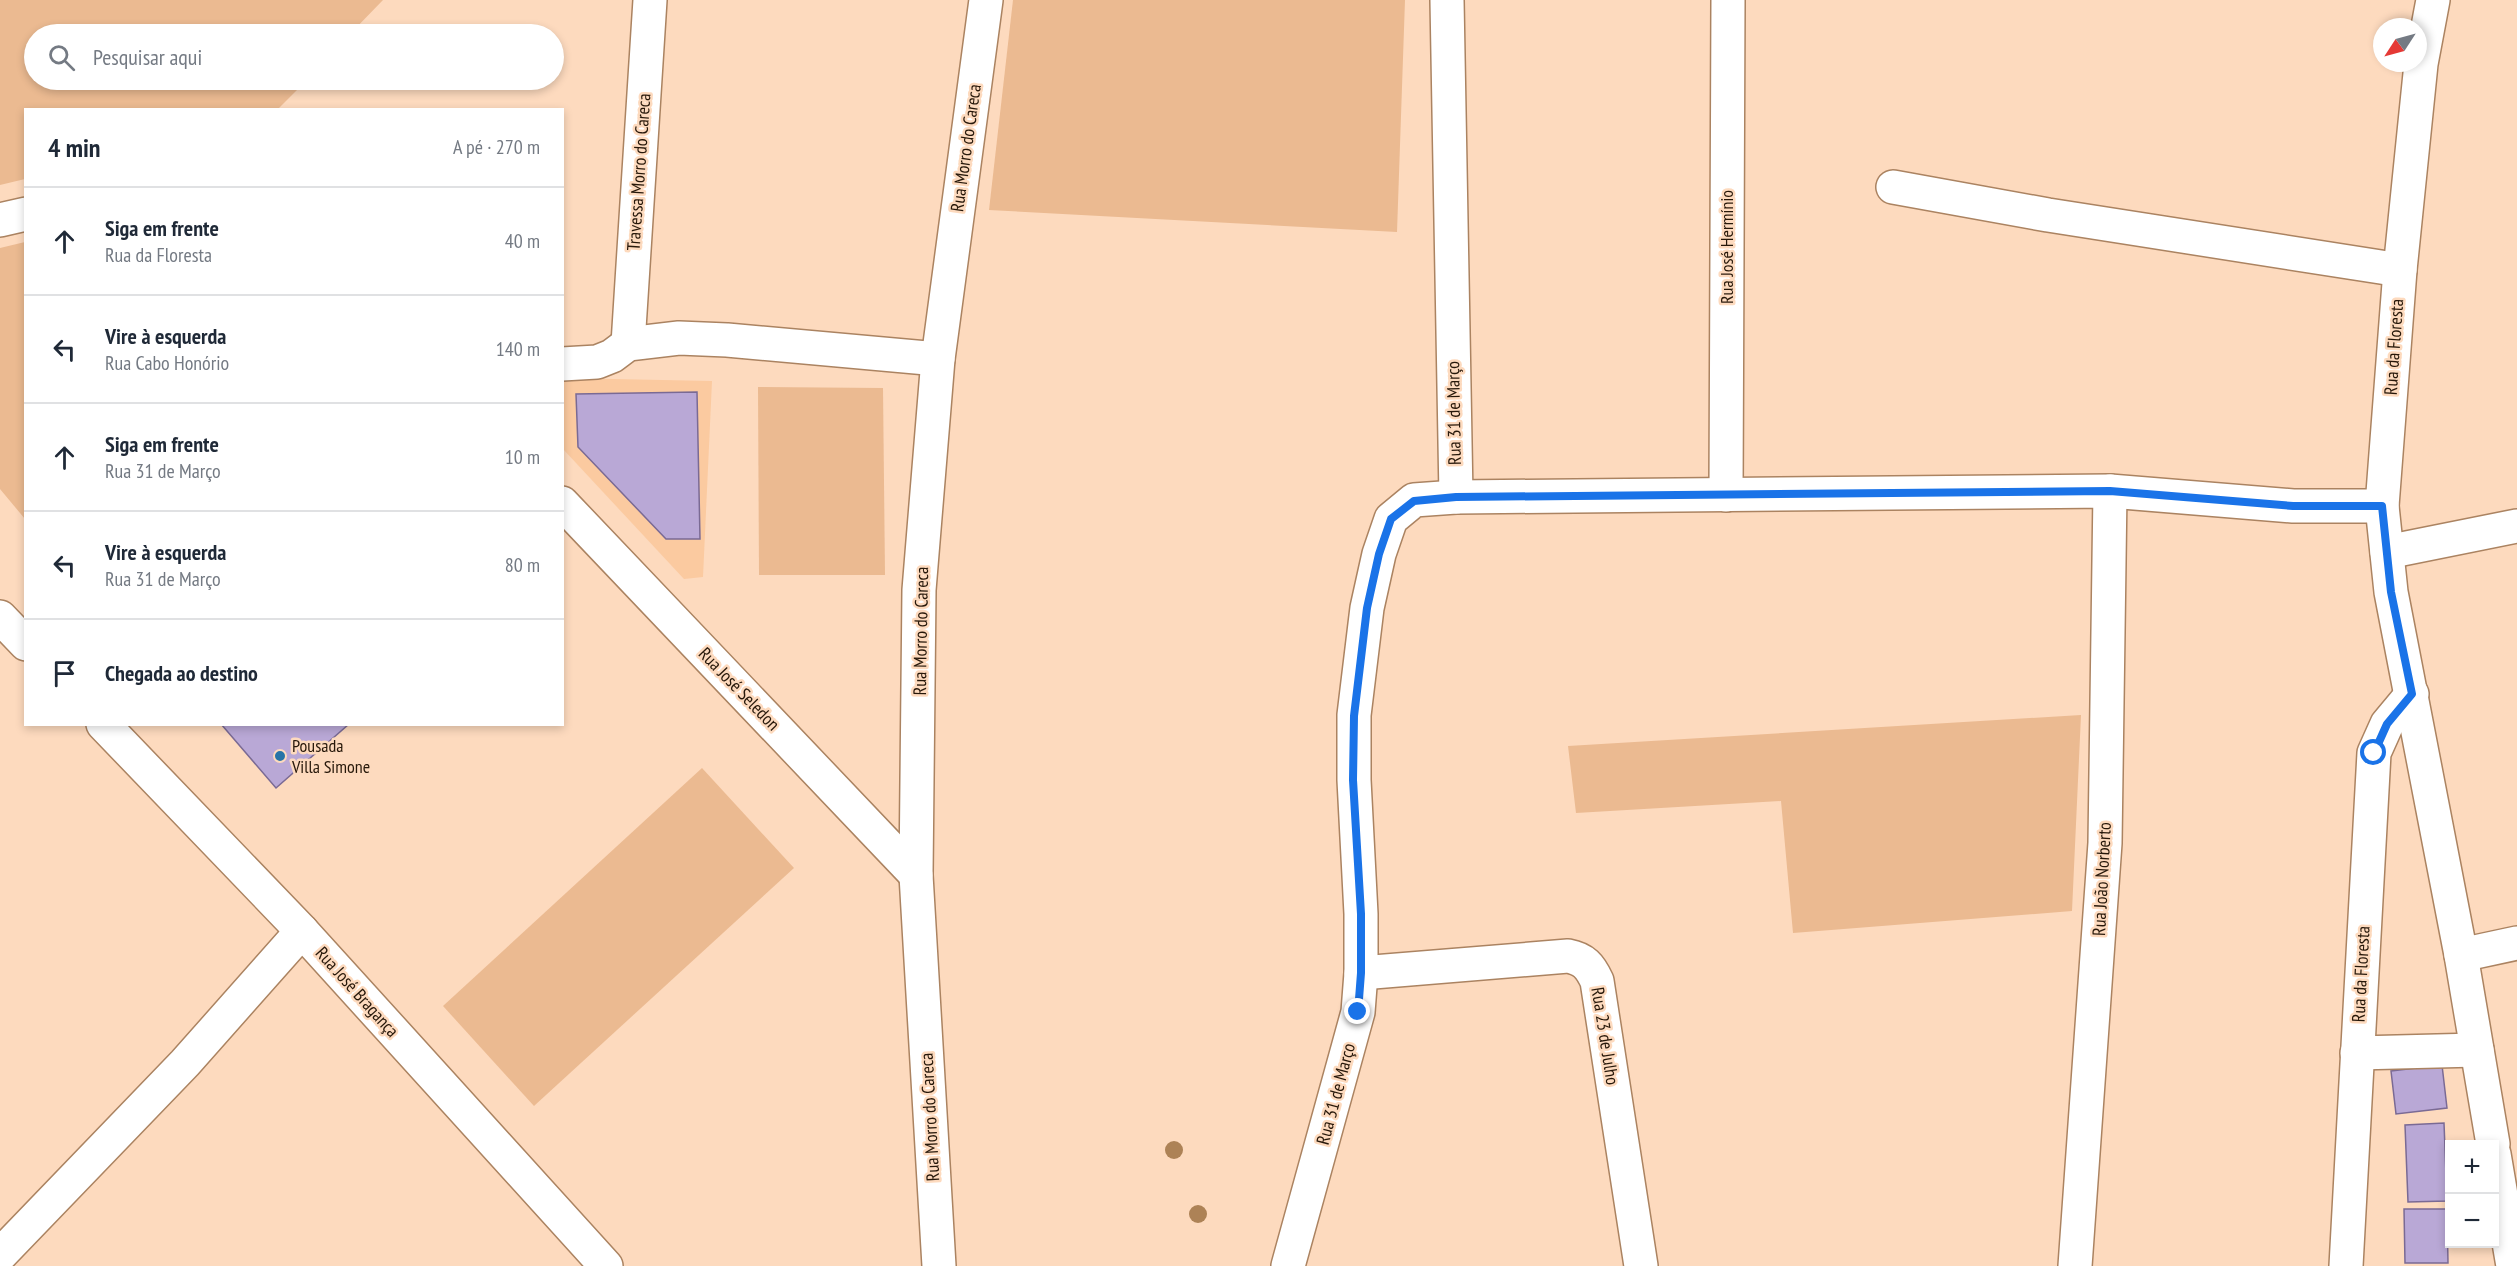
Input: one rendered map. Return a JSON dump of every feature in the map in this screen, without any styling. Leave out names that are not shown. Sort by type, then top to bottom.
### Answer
[{"type":"street","name":"Travessa Morro do Careca","points":[[628,344],[650,0]]},
{"type":"street","name":"Rua Morro do Careca","points":[[939,1266],[916,875],[919,590],[938,359],[986,0]]},
{"type":"street","name":"Rua 31 de Março","points":[[1288,1266],[1358,1012],[1361,973],[1361,914],[1353,780],[1354,716],[1367,608],[1379,554],[1391,519],[1414,501],[1456,497],[1447,0]]},
{"type":"street","name":"Rua José Hermínio","points":[[1726,495],[1728,0]]},
{"type":"street","name":"Rua da Floresta","points":[[2433,0],[2421,64],[2400,270],[2382,506],[2391,592],[2461,955],[2492,1140]]},
{"type":"street","points":[[1893,186],[2048,215],[2400,270]]},
{"type":"street","points":[[0,220],[24,214]]},
{"type":"street","points":[[564,364],[597,362],[612,356],[628,344],[679,338],[727,340],[938,359]]},
{"type":"street","points":[[1456,497],[2110,491],[2293,506],[2382,506]]},
{"type":"street","name":"Rua João Norberto","points":[[2075,1266],[2105,843],[2110,491]]},
{"type":"street","name":"Rua José Seledon","points":[[564,505],[916,875]]},
{"type":"street","points":[[2387,552],[2517,526]]},
{"type":"street","points":[[0,617],[24,642]]},
{"type":"street","name":"Rua da Floresta","points":[[2346,1266],[2374,753],[2387,724],[2412,694]]},
{"type":"street","name":"Rua José Bragança","points":[[105,726],[302,932],[606,1266]]},
{"type":"street","points":[[0,1255],[185,1063],[302,932]]},
{"type":"street","points":[[2461,955],[2517,943]]},
{"type":"street","name":"Rua 23 de Julho","points":[[1361,973],[1568,956],[1580,959],[1590,968],[1597,981],[1641,1266]]},
{"type":"street","points":[[2357,1053],[2477,1050]]},
{"type":"street","points":[[2499,1183],[2513,1266]]},
{"type":"shaded area","points":[[0,0],[383,0],[360,24],[24,24],[24,90],[297,90],[279,108],[24,108],[24,179],[0,185]]},
{"type":"shaded area","points":[[1013,0],[1405,0],[1397,232],[989,210]]},
{"type":"shaded area","points":[[24,242],[24,518],[0,489],[0,248]]},
{"type":"shaded area","points":[[564,378],[712,381],[703,577],[684,579],[564,450]]},
{"type":"shaded area","points":[[758,387],[883,388],[885,575],[759,575]]},
{"type":"shaded area","points":[[2081,715],[2072,911],[1793,933],[1781,801],[1576,813],[1568,746]]},
{"type":"shaded area","points":[[702,768],[794,868],[534,1106],[443,1006]]},
{"type":"building","points":[[697,392],[700,539],[666,539],[578,447],[576,394]]},
{"type":"building","name":"Pousada Villa Simone","points":[[223,726],[347,726],[276,788]]},
{"type":"building","points":[[2442,1065],[2447,1108],[2396,1114],[2391,1071]]},
{"type":"building","points":[[2444,1123],[2445,1201],[2408,1202],[2405,1125]]},
{"type":"building","points":[[2404,1209],[2445,1209],[2445,1248],[2448,1248],[2448,1263],[2405,1263]]},
{"type":"place","name":"Pousada Villa Simone","points":[[280,756]]},
{"type":"route","points":[[1358,1012],[1361,973],[1361,914],[1353,780],[1354,716],[1367,608],[1379,554],[1391,519],[1414,501],[1456,497],[2110,491],[2293,506],[2382,506],[2391,592],[2412,694],[2387,724],[2374,753]]}]
